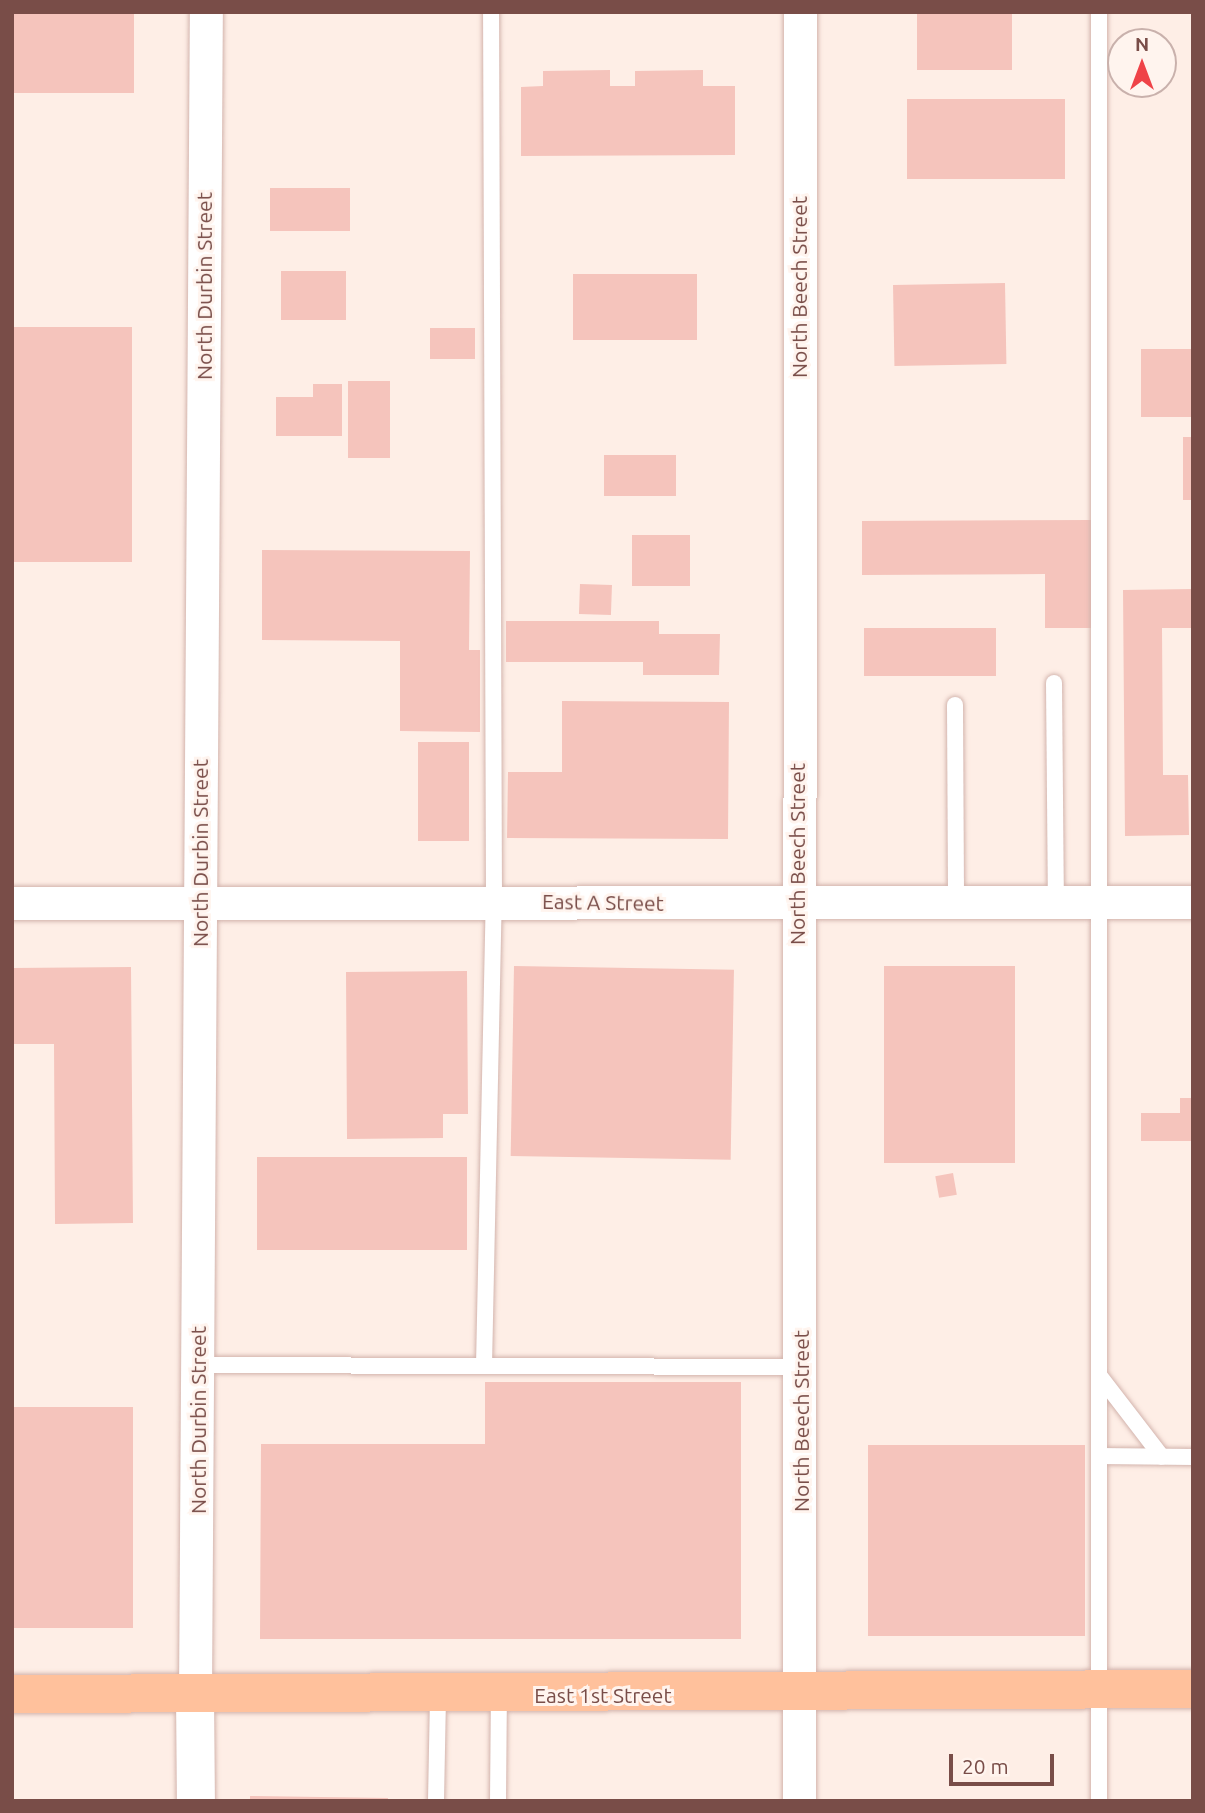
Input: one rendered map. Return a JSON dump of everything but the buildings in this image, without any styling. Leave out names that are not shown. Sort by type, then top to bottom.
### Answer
[{"type":"main road","name":"East 1st Street","points":[[12,1694],[798,1695],[1193,1689]]},
{"type":"main road","points":[[195,1694],[197,1801]]},
{"type":"street","name":"North Durbin Street","points":[[195,1694],[206,12]]},
{"type":"street","name":"North Beech Street","points":[[799,1801],[802,1367],[797,904],[800,12]]},
{"type":"street","name":"East A Street","points":[[12,903],[1193,902]]},
{"type":"lane","points":[[484,1366],[494,901],[491,12]]},
{"type":"lane","points":[[1099,12],[1099,1801]]},
{"type":"lane","points":[[1054,683],[1056,904]]},
{"type":"lane","points":[[955,705],[956,904]]},
{"type":"lane","points":[[198,1365],[802,1367]]},
{"type":"lane","points":[[1099,1376],[1162,1457]]},
{"type":"lane","points":[[1099,1456],[1193,1457]]},
{"type":"lane","points":[[436,1801],[438,1694]]},
{"type":"lane","points":[[498,1801],[499,1694]]}]
